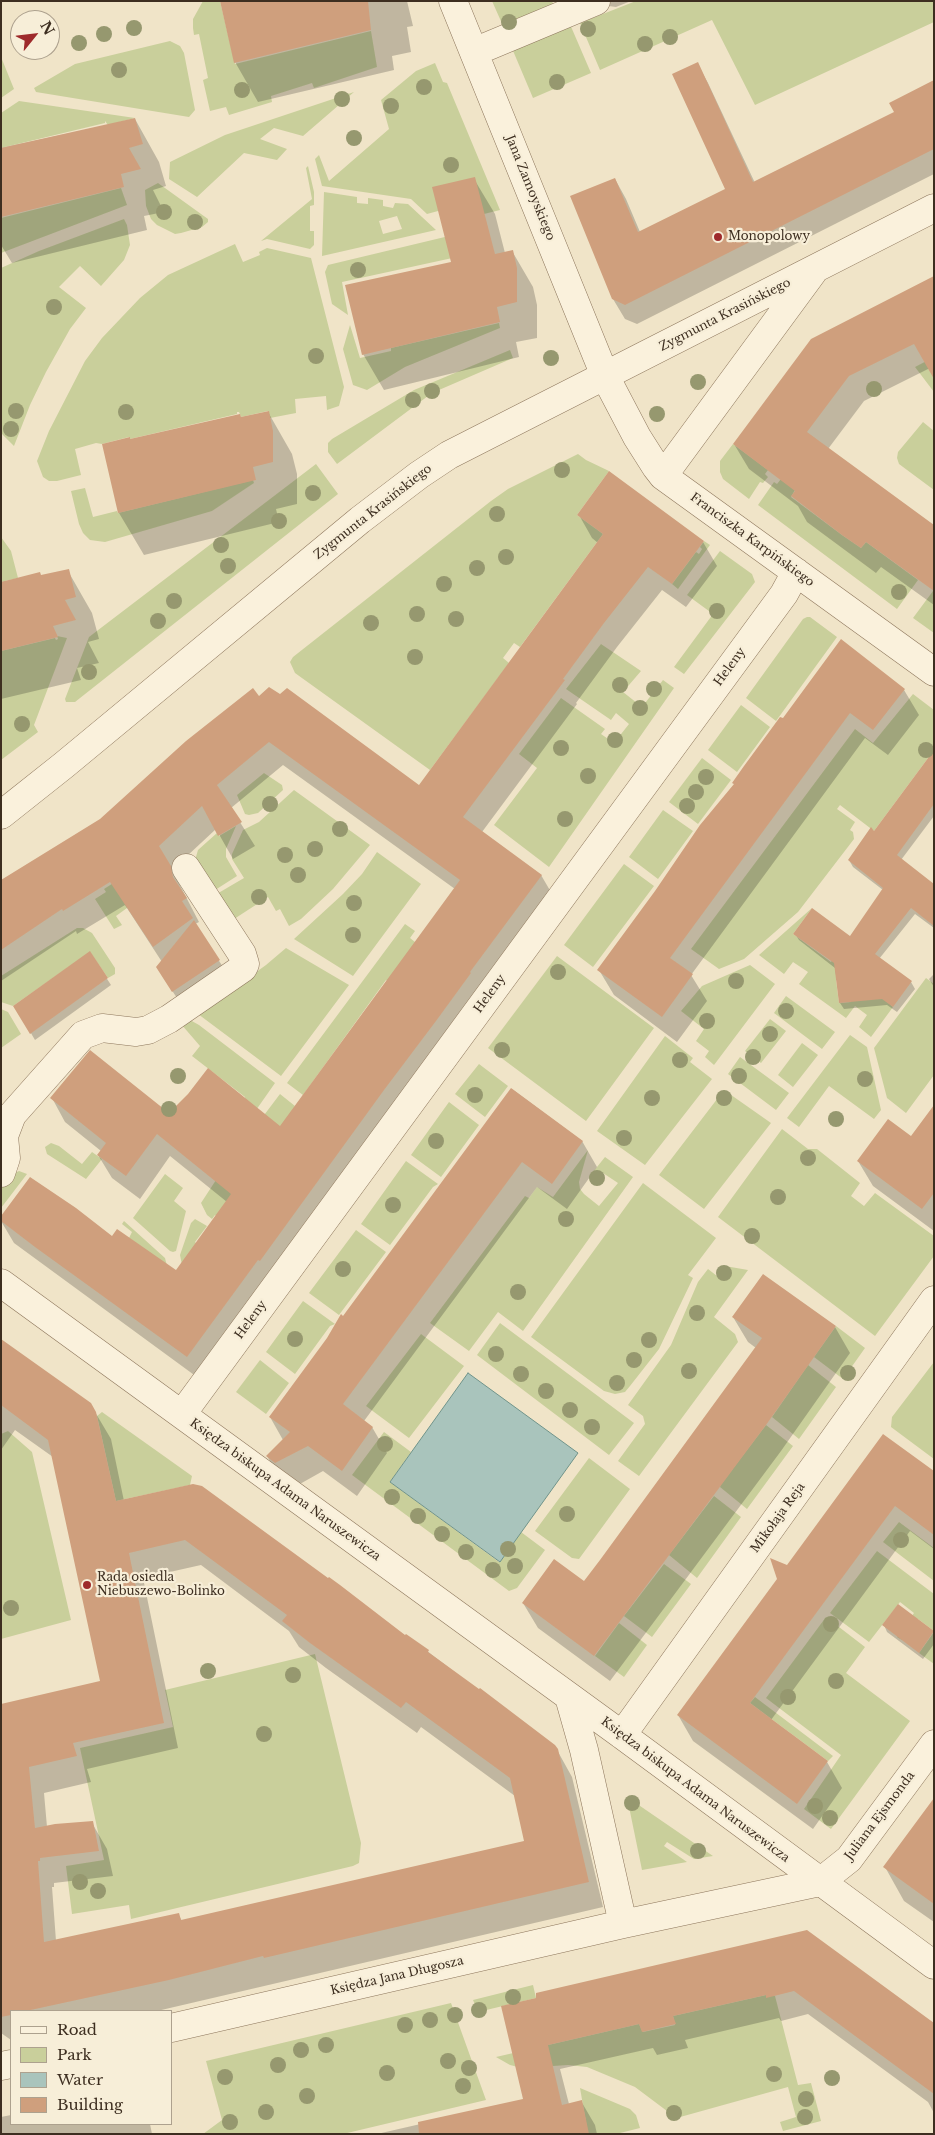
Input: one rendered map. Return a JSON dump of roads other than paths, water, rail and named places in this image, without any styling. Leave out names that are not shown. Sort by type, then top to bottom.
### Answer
[{"type":"street","name":"Jana Zamoyskiego","points":[[453,1],[605,376]]},
{"type":"street","points":[[474,52],[596,1]]},
{"type":"street","name":"Zygmunta Krasińskiego","points":[[1,814],[64,765],[412,479],[478,439],[934,208]]},
{"type":"street","name":"Zygmunta Krasińskiego","points":[[663,476],[817,267]]},
{"type":"street","name":"Franciszka Karpińskiego","points":[[605,376],[637,437],[663,476],[934,672]]},
{"type":"street","name":"Heleny","points":[[182,1414],[778,602],[796,572]]},
{"type":"street","points":[[1,1172],[6,1158],[4,1136],[12,1115],[83,1035],[102,1028],[136,1032],[148,1030],[169,1020],[245,964],[242,954],[186,868]]},
{"type":"street","name":"Księdza biskupa Adama Naruszewicza","points":[[1,1283],[622,1735],[934,1965]]},
{"type":"street","name":"Mikołaja Reja","points":[[622,1735],[933,1303]]},
{"type":"street","points":[[570,1697],[584,1750],[623,1924],[820,1882]]},
{"type":"street","name":"Juliana Ejsmonda","points":[[820,1882],[849,1859],[934,1744]]},
{"type":"street","name":"Księdza Jana Długosza","points":[[172,2028],[623,1924]]},
{"type":"water","points":[[468,1373],[578,1453],[500,1562],[390,1482]]},
{"type":"place","name":"Monopolowy","points":[[718,237]]},
{"type":"place","name":"Rada osiedla Niebuszewo-Bolinko","points":[[87,1585]]}]
